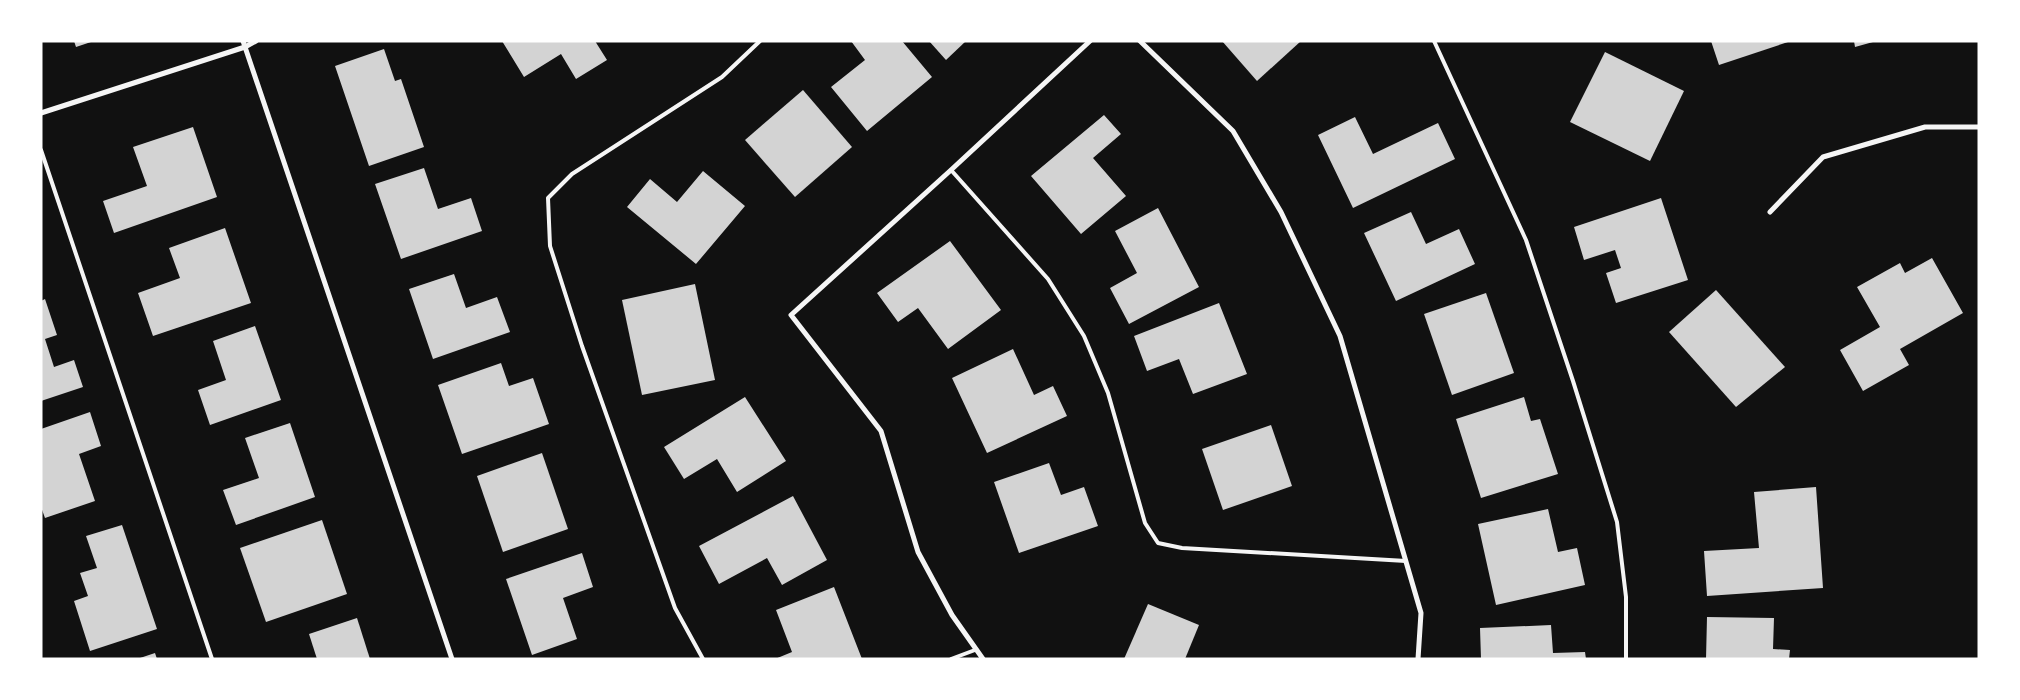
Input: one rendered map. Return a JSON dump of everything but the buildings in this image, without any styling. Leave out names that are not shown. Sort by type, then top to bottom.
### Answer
[{"type":"street","points":[[41,113],[256,41]]},
{"type":"street","points":[[983,659],[952,615],[918,552],[881,431],[792,315],[952,170],[1090,41]]},
{"type":"street","points":[[1140,41],[1232,131],[1282,212],[1340,336],[1421,613],[1418,659]]},
{"type":"street","points":[[244,44],[452,659]]},
{"type":"street","points":[[1770,212],[1823,157],[1925,127],[1979,127]]},
{"type":"lane","points":[[703,659],[674,608],[582,346],[550,246],[548,198],[572,174],[722,77],[760,41]]},
{"type":"lane","points":[[1434,41],[1526,240],[1573,380],[1617,522],[1626,596],[1626,659]]},
{"type":"lane","points":[[41,150],[212,659]]},
{"type":"lane","points":[[952,170],[1048,279],[1084,336],[1108,393],[1146,524],[1158,543],[1182,548],[1406,561]]},
{"type":"lane","points":[[951,659],[975,650]]}]
